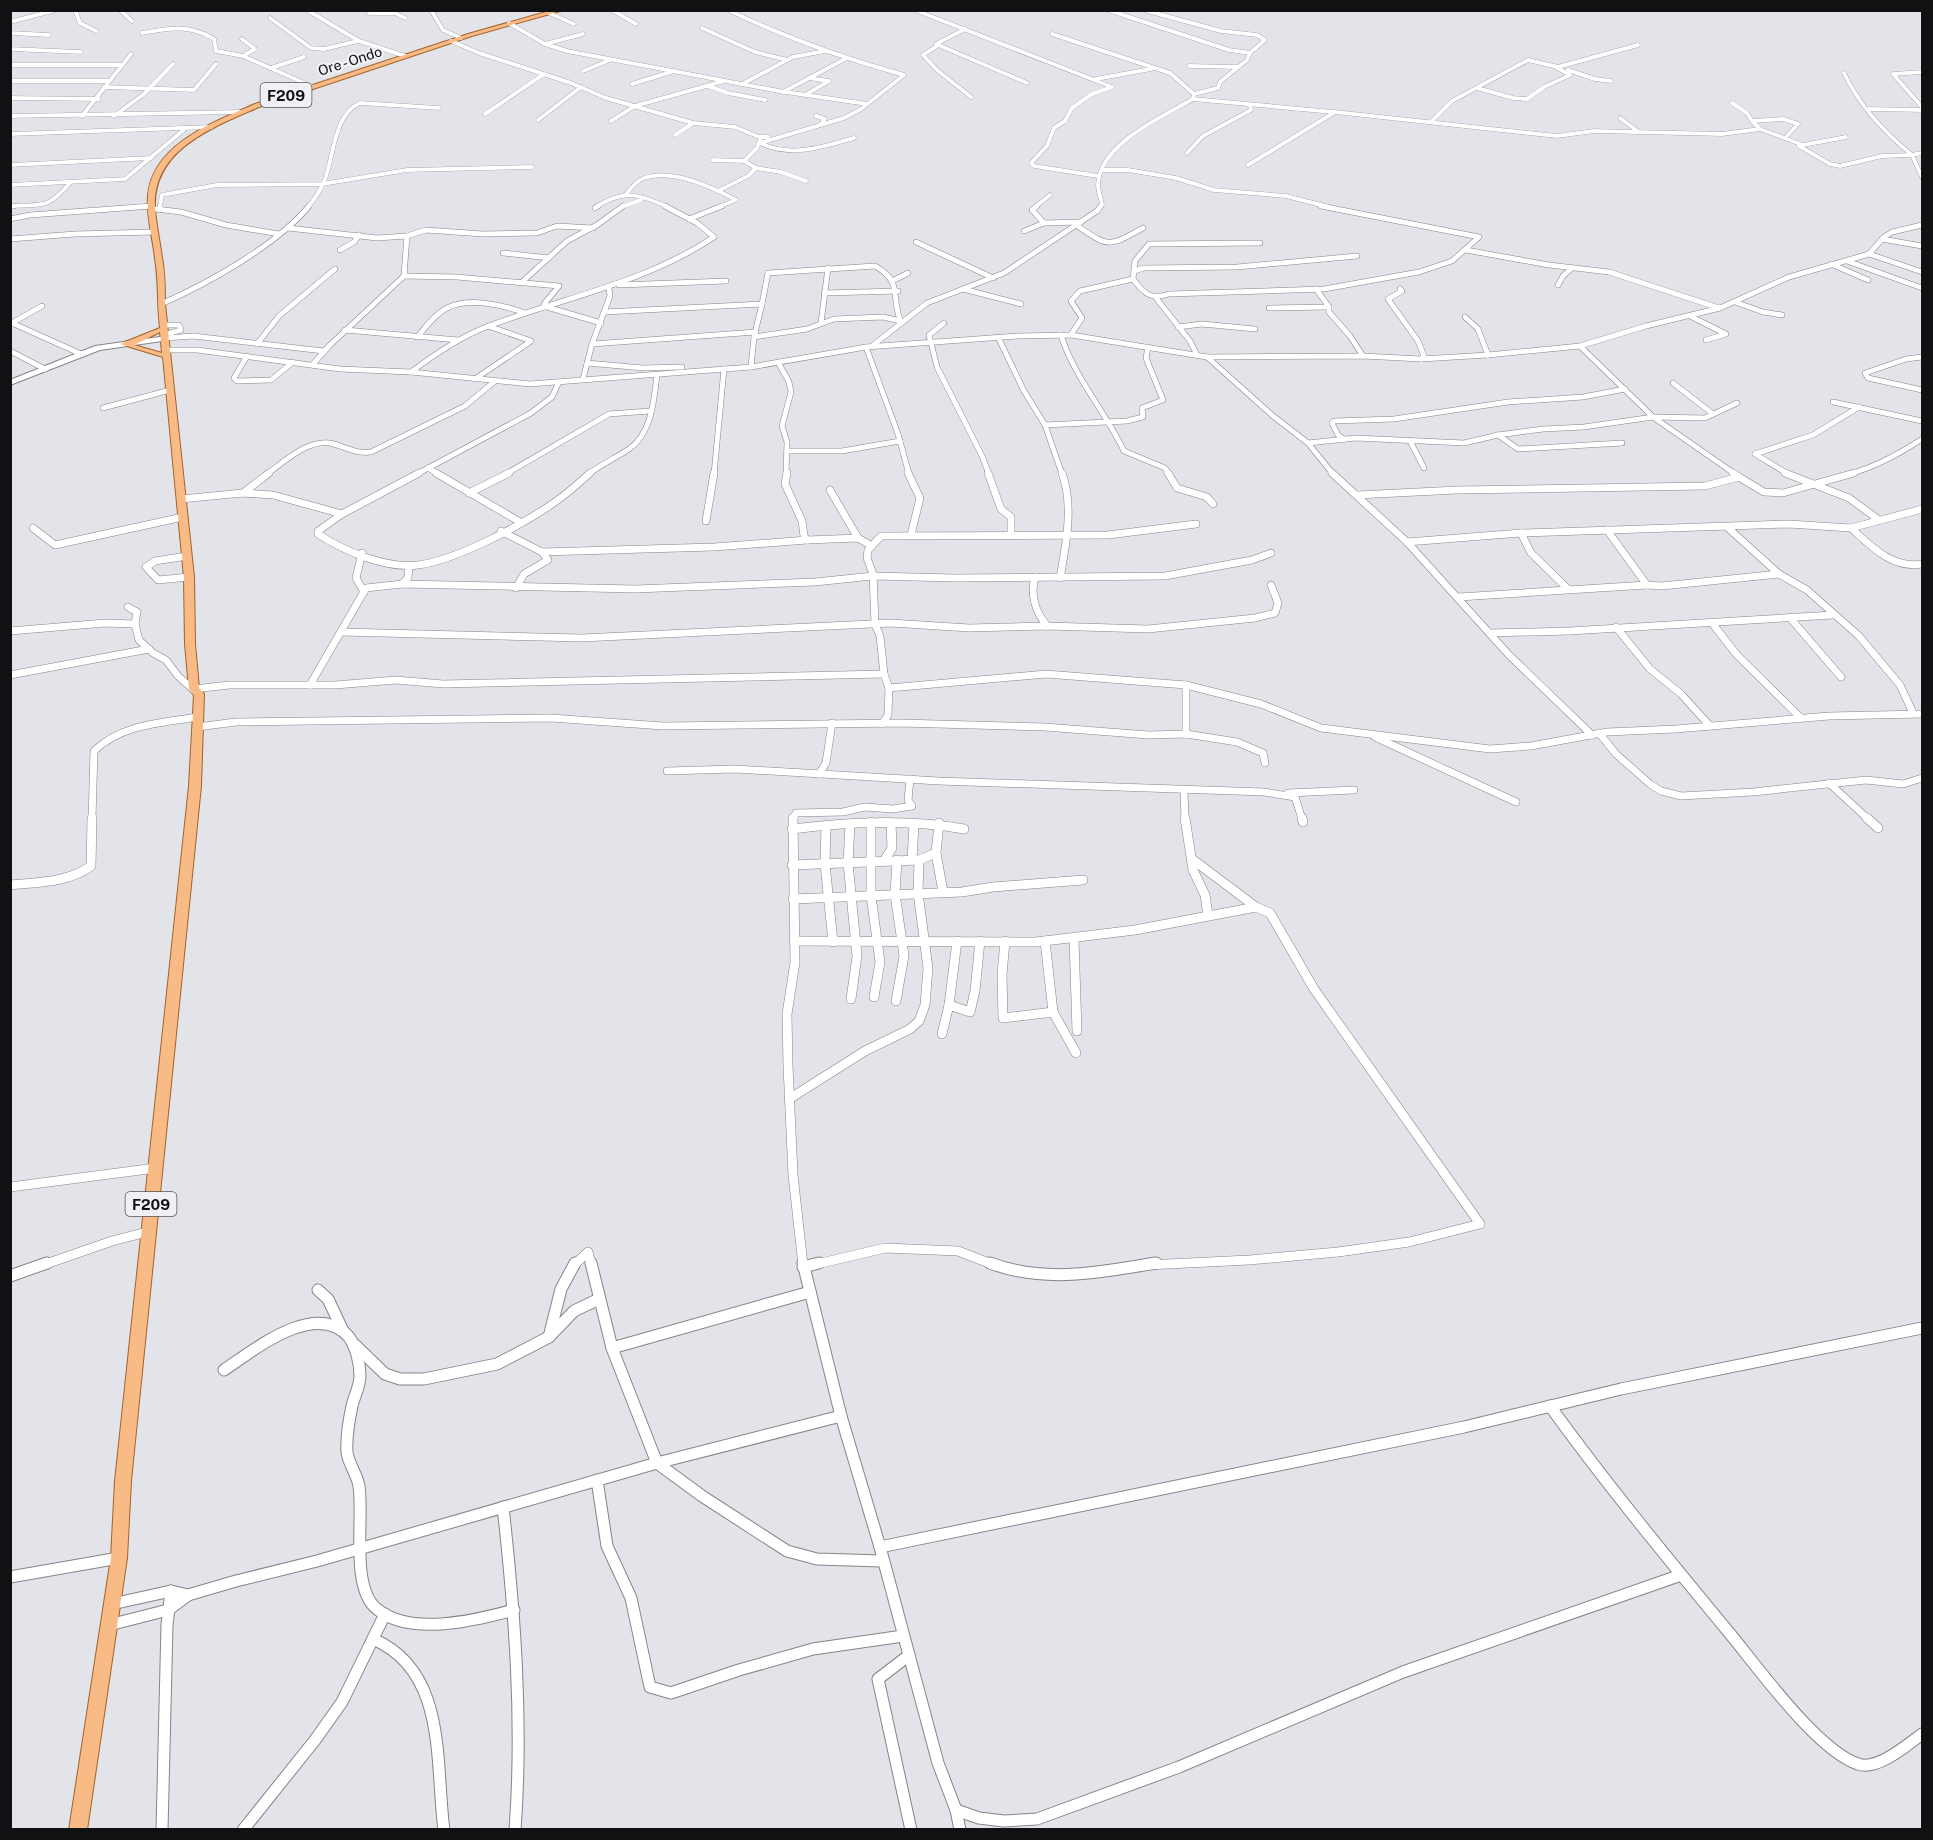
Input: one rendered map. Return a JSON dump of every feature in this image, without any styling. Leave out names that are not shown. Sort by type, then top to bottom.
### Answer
[{"type":"main road","name":"Ore - Ondo","points":[[162,306],[152,189],[158,170],[178,149],[211,127],[240,112],[311,86],[508,23],[562,10]]},
{"type":"main road","name":"F209","points":[[78,1830],[119,1558],[123,1481],[147,1232],[156,1168],[159,1116],[195,786],[197,692],[190,644],[187,556],[170,390],[168,376],[165,373],[159,312],[162,306]]},
{"type":"main road","points":[[10,383],[98,348],[128,343],[162,333]]},
{"type":"main road","points":[[128,343],[164,352]]},
{"type":"street","points":[[10,22],[56,10]]},
{"type":"street","points":[[75,10],[80,23],[96,31]]},
{"type":"street","points":[[120,10],[132,21]]},
{"type":"street","points":[[307,10],[359,41],[405,56]]},
{"type":"street","points":[[431,10],[443,30],[461,38]]},
{"type":"street","points":[[612,10],[636,24]]},
{"type":"street","points":[[728,10],[773,33],[845,59],[904,75],[887,91],[844,118],[760,143],[744,161]]},
{"type":"street","points":[[915,10],[1112,87],[1092,94],[1072,108],[1065,121],[1054,128],[1047,146],[1030,164],[1098,176]]},
{"type":"street","points":[[1108,10],[1229,50],[1250,53]]},
{"type":"street","points":[[869,347],[927,303],[993,278],[1102,207],[1098,176],[1106,159],[1128,139],[1193,96],[1218,88],[1220,82],[1247,60],[1250,53],[1265,40],[1257,35],[1221,31],[1144,10]]},
{"type":"street","points":[[369,13],[392,12],[405,18]]},
{"type":"street","points":[[549,13],[574,24]]},
{"type":"street","points":[[270,18],[312,48],[324,49],[359,41]]},
{"type":"street","points":[[508,23],[544,44],[783,92],[867,104]]},
{"type":"street","points":[[142,33],[183,26],[195,27],[214,39],[216,51],[243,56],[311,86]]},
{"type":"street","points":[[702,28],[755,52],[787,60]]},
{"type":"street","points":[[965,29],[939,41],[937,45],[923,54],[937,70],[971,98]]},
{"type":"street","points":[[10,33],[49,36]]},
{"type":"street","points":[[544,44],[583,34]]},
{"type":"street","points":[[1052,34],[1170,73],[1193,96],[1250,105],[1431,122],[1481,131],[1534,135],[1557,136],[1594,131],[1722,134],[1760,129]]},
{"type":"street","points":[[242,39],[255,49],[243,56]]},
{"type":"street","points":[[451,41],[479,54],[544,74],[606,98],[693,123],[735,127],[759,137],[775,138]]},
{"type":"street","points":[[937,45],[1027,83]]},
{"type":"street","points":[[1556,66],[1638,45]]},
{"type":"street","points":[[10,49],[81,52]]},
{"type":"street","points":[[744,84],[787,60],[825,51]]},
{"type":"street","points":[[82,116],[99,99],[108,81],[131,54]]},
{"type":"street","points":[[271,68],[304,57]]},
{"type":"street","points":[[583,71],[611,59]]},
{"type":"street","points":[[783,92],[845,59]]},
{"type":"street","points":[[1431,122],[1452,101],[1528,60],[1611,81]]},
{"type":"street","points":[[104,87],[194,90],[199,87],[216,63]]},
{"type":"street","points":[[114,116],[144,94],[172,64]]},
{"type":"street","points":[[10,65],[122,65]]},
{"type":"street","points":[[1189,66],[1238,67]]},
{"type":"street","points":[[1477,87],[1513,98],[1527,99],[1544,87],[1570,75],[1556,66]]},
{"type":"street","points":[[1095,79],[1154,69]]},
{"type":"street","points":[[632,84],[674,71]]},
{"type":"street","points":[[1922,72],[1893,74],[1923,109]]},
{"type":"street","points":[[1844,73],[1850,86],[1889,136],[1912,155],[1922,174]]},
{"type":"street","points":[[485,114],[544,74]]},
{"type":"street","points":[[805,95],[829,81],[808,78]]},
{"type":"street","points":[[11,82],[108,81]]},
{"type":"street","points":[[610,121],[635,106],[724,81]]},
{"type":"street","points":[[538,120],[581,87]]},
{"type":"street","points":[[708,87],[765,100]]},
{"type":"street","points":[[10,98],[99,99]]},
{"type":"street","points":[[1732,102],[1747,113],[1760,129],[1803,145]]},
{"type":"street","points":[[162,306],[204,283],[302,217],[322,184],[344,115],[352,105],[369,103],[439,108]]},
{"type":"street","points":[[1187,153],[1203,136],[1251,110],[1250,105]]},
{"type":"street","points":[[1869,109],[1923,109]]},
{"type":"street","points":[[10,116],[114,116],[240,112]]},
{"type":"street","points":[[1248,165],[1335,112]]},
{"type":"street","points":[[816,116],[826,121],[817,127]]},
{"type":"street","points":[[1620,118],[1636,130],[1632,133]]},
{"type":"street","points":[[1752,121],[1783,119],[1798,124],[1785,138]]},
{"type":"street","points":[[675,135],[693,123]]},
{"type":"street","points":[[10,134],[211,127]]},
{"type":"street","points":[[10,185],[125,179],[186,128]]},
{"type":"street","points":[[759,137],[760,143]]},
{"type":"street","points":[[1846,137],[1799,146],[1830,164],[1839,166],[1882,156],[1923,153]]},
{"type":"street","points":[[760,143],[782,151],[797,152],[854,138]]},
{"type":"street","points":[[10,165],[151,158]]},
{"type":"street","points":[[712,160],[744,161],[756,168],[781,172],[806,181]]},
{"type":"street","points":[[155,208],[162,195],[213,185],[322,184],[407,170],[532,167]]},
{"type":"street","points":[[718,191],[748,176],[756,168]]},
{"type":"street","points":[[1102,170],[1128,170],[1176,178],[1214,190],[1286,196],[1317,205],[1479,237],[1452,261],[1419,272],[1324,290],[1185,293],[1156,298],[1143,293],[1133,279],[1135,261],[1149,244],[1260,243]]},
{"type":"street","points":[[626,194],[638,181],[656,176],[700,184],[736,200],[689,219]]},
{"type":"street","points":[[10,206],[48,204],[70,183]]},
{"type":"street","points":[[411,372],[459,340],[488,326],[612,287],[699,247],[714,237],[675,210],[626,194],[618,195],[595,208]]},
{"type":"street","points":[[1044,223],[1032,210],[1050,195]]},
{"type":"street","points":[[522,282],[567,241],[593,228],[625,204],[647,200]]},
{"type":"street","points":[[10,219],[30,215],[155,208],[199,216],[226,225],[279,234]]},
{"type":"street","points":[[1024,231],[1044,223],[1079,224],[1098,241],[1107,244],[1123,239],[1143,228]]},
{"type":"street","points":[[1869,254],[1882,239],[1892,232],[1923,225]]},
{"type":"street","points":[[288,228],[376,238],[407,237],[426,230],[496,234],[537,233],[557,226],[593,228]]},
{"type":"street","points":[[10,239],[75,234],[154,232]]},
{"type":"street","points":[[340,250],[354,242],[358,235]]},
{"type":"street","points":[[313,364],[345,330],[404,276],[407,237]]},
{"type":"street","points":[[1882,239],[1923,246]]},
{"type":"street","points":[[916,242],[993,278]]},
{"type":"street","points":[[1466,250],[1616,274],[1720,308]]},
{"type":"street","points":[[503,253],[549,258]]},
{"type":"street","points":[[164,352],[198,350],[340,369],[411,372],[530,384],[751,367],[869,347],[998,337],[1062,335],[1208,357],[1363,356],[1421,359],[1580,346],[1646,326],[1720,308],[1789,277],[1869,254],[1923,272]]},
{"type":"street","points":[[1134,271],[1144,268],[1277,264],[1357,256]]},
{"type":"street","points":[[1845,260],[1923,288]]},
{"type":"street","points":[[1831,264],[1868,280]]},
{"type":"street","points":[[751,367],[768,273],[876,266],[894,280],[898,291],[896,312],[901,322]]},
{"type":"street","points":[[821,323],[828,268]]},
{"type":"street","points":[[1558,285],[1563,276],[1572,268]]},
{"type":"street","points":[[257,344],[286,309],[335,269]]},
{"type":"street","points":[[894,280],[908,273]]},
{"type":"street","points":[[404,276],[559,286],[544,304],[545,307]]},
{"type":"street","points":[[1072,333],[1082,318],[1071,301],[1080,291],[1133,279]]},
{"type":"street","points":[[612,287],[726,280]]},
{"type":"street","points":[[583,379],[592,344],[612,287]]},
{"type":"street","points":[[963,289],[1021,304]]},
{"type":"street","points":[[1316,289],[1329,307],[1329,312],[1350,336],[1363,356]]},
{"type":"street","points":[[1400,289],[1402,291],[1388,299],[1395,312],[1420,344],[1424,356],[1421,359]]},
{"type":"street","points":[[824,293],[898,291]]},
{"type":"street","points":[[1156,298],[1190,341],[1197,355]]},
{"type":"street","points":[[1735,302],[1762,312],[1782,315]]},
{"type":"street","points":[[604,312],[762,303]]},
{"type":"street","points":[[417,337],[443,311],[457,305],[505,307],[525,313]]},
{"type":"street","points":[[42,306],[12,323],[81,354]]},
{"type":"street","points":[[545,307],[601,323]]},
{"type":"street","points":[[1269,308],[1329,307]]},
{"type":"street","points":[[1690,316],[1726,334],[1706,340]]},
{"type":"street","points":[[592,344],[755,335],[807,329],[834,319],[883,317],[894,318],[901,322]]},
{"type":"street","points":[[1465,317],[1478,329],[1488,355]]},
{"type":"street","points":[[944,323],[932,331],[929,342],[942,377],[982,456],[1000,509],[1011,517],[1011,535]]},
{"type":"street","points":[[1178,327],[1202,324],[1255,329]]},
{"type":"street","points":[[475,379],[531,341],[488,326]]},
{"type":"street","points":[[345,330],[459,340]]},
{"type":"street","points":[[162,333],[324,351]]},
{"type":"street","points":[[1062,335],[1068,358],[1109,420],[1124,451],[1165,468],[1182,492],[1202,494],[1213,504]]},
{"type":"street","points":[[998,337],[1024,391],[1045,425],[1066,484],[1067,536],[1060,578]]},
{"type":"street","points":[[1580,346],[1653,417],[1764,492],[1774,494],[1817,485],[1867,468],[1923,440]]},
{"type":"street","points":[[869,347],[909,475],[920,498],[911,535]]},
{"type":"street","points":[[1045,425],[1143,417],[1142,408],[1163,400],[1146,358],[1148,347]]},
{"type":"street","points":[[10,351],[45,369]]},
{"type":"street","points":[[247,356],[234,378],[237,381],[271,380],[293,362]]},
{"type":"street","points":[[1208,357],[1273,416],[1308,443],[1331,472],[1407,542],[1439,580],[1460,597],[1509,655],[1632,770],[1650,784],[1671,794],[1694,796],[1866,780],[1903,784],[1921,780]]},
{"type":"street","points":[[1923,357],[1906,359],[1895,365],[1865,373],[1868,378],[1923,390]]},
{"type":"street","points":[[778,362],[789,382],[791,392],[782,426],[788,464],[785,484],[802,521],[804,536],[807,540]]},
{"type":"street","points":[[588,363],[643,368],[682,367]]},
{"type":"street","points":[[706,521],[714,486],[718,409],[723,369]]},
{"type":"street","points":[[559,382],[552,397],[531,413],[342,514],[318,531],[318,534],[336,544],[409,566],[443,558],[501,531],[554,502],[597,467],[629,448],[640,438],[656,392],[657,375]]},
{"type":"street","points":[[243,493],[317,443],[326,443],[361,453],[371,452],[465,406],[495,381]]},
{"type":"street","points":[[1673,383],[1713,414]]},
{"type":"street","points":[[1344,439],[1338,435],[1332,423],[1334,421],[1394,419],[1508,402],[1583,397],[1625,389]]},
{"type":"street","points":[[103,408],[170,390]]},
{"type":"street","points":[[1833,402],[1922,421],[1923,416]]},
{"type":"street","points":[[1308,443],[1344,439],[1459,443],[1498,435],[1543,429],[1584,427],[1653,417],[1705,418],[1737,403]]},
{"type":"street","points":[[1859,407],[1813,435],[1755,454],[1767,464],[1849,498],[1870,516],[1879,520]]},
{"type":"street","points":[[468,493],[510,472],[609,414],[650,411]]},
{"type":"street","points":[[1498,435],[1518,449],[1622,443]]},
{"type":"street","points":[[787,451],[842,451],[900,441]]},
{"type":"street","points":[[1410,441],[1424,468]]},
{"type":"street","points":[[428,468],[520,522]]},
{"type":"street","points":[[1357,495],[1457,490],[1705,486],[1739,477]]},
{"type":"street","points":[[830,490],[858,538],[872,546]]},
{"type":"street","points":[[181,499],[243,493],[285,496],[342,514]]},
{"type":"street","points":[[1407,542],[1521,533],[1796,524],[1851,528],[1923,509]]},
{"type":"street","points":[[33,528],[55,545],[183,517]]},
{"type":"street","points":[[882,724],[888,715],[889,688],[884,674],[880,636],[875,624],[873,576],[867,558],[868,550],[880,536],[1108,535],[1196,524]]},
{"type":"street","points":[[1727,527],[1779,574],[1807,590],[1867,644],[1900,685],[1914,713]]},
{"type":"street","points":[[1851,528],[1888,559],[1916,566],[1923,564]]},
{"type":"street","points":[[1607,530],[1647,585]]},
{"type":"street","points":[[501,531],[542,552],[548,560],[524,574],[516,588]]},
{"type":"street","points":[[1521,533],[1531,553],[1568,589]]},
{"type":"street","points":[[542,552],[714,547],[858,538]]},
{"type":"street","points":[[362,553],[354,572],[359,588],[363,592]]},
{"type":"street","points":[[310,685],[363,592],[369,587],[402,584],[516,588],[664,589],[815,582],[873,576],[1060,578],[1177,576],[1271,553]]},
{"type":"street","points":[[187,556],[155,561],[146,567],[158,580],[189,577]]},
{"type":"street","points":[[402,584],[408,578],[409,566]]},
{"type":"street","points":[[1460,597],[1568,589],[1662,586],[1779,574]]},
{"type":"street","points":[[1035,577],[1032,587],[1034,605],[1037,615],[1047,626]]},
{"type":"street","points":[[342,632],[582,638],[705,634],[875,624],[989,628],[1047,626],[1148,629],[1255,618],[1275,613],[1278,603],[1271,585]]},
{"type":"street","points":[[129,607],[137,612],[135,624],[139,640],[166,660],[178,676],[197,692],[230,684],[361,684],[396,680],[443,684],[595,682],[884,674]]},
{"type":"street","points":[[1491,633],[1833,615]]},
{"type":"street","points":[[1791,619],[1841,677]]},
{"type":"street","points":[[10,631],[105,623],[135,624]]},
{"type":"street","points":[[1712,623],[1737,655],[1800,717]]},
{"type":"street","points":[[1616,627],[1650,669],[1681,694],[1710,726]]},
{"type":"street","points":[[10,675],[149,649]]},
{"type":"street","points":[[889,688],[1046,674],[1186,686],[1205,688],[1261,704],[1313,726],[1490,749],[1514,750],[1595,734],[1800,717],[1923,714]]},
{"type":"street","points":[[1186,686],[1186,734]]},
{"type":"street","points":[[10,885],[61,879],[84,872],[91,866],[94,751],[100,743],[130,730],[197,722],[551,718],[663,726],[832,723],[1045,727],[1148,735],[1186,734],[1237,742],[1263,753],[1265,764]]},
{"type":"street","points":[[819,774],[826,763],[832,723]]},
{"type":"street","points":[[1363,733],[1396,745],[1464,780],[1516,802]]},
{"type":"street","points":[[667,771],[735,769],[910,779],[1285,794],[1354,790]]},
{"type":"street","points":[[910,779],[908,800],[912,806],[893,809],[865,807],[843,812],[796,813],[791,820],[794,973],[787,1014],[789,1099],[793,1174],[803,1267],[908,1656],[938,1763],[956,1810],[960,1830]]},
{"type":"street","points":[[1828,783],[1878,828]]},
{"type":"street","points":[[1184,790],[1185,826],[1191,863],[1197,883],[1207,898],[1208,915]]},
{"type":"street","points":[[1285,794],[1295,797],[1303,822]]},
{"type":"street","points":[[792,829],[870,822],[939,824],[964,829]]},
{"type":"street","points":[[870,822],[872,896],[880,962],[874,997]]},
{"type":"street","points":[[884,861],[893,851],[894,846],[891,823]]},
{"type":"street","points":[[850,824],[848,863],[857,956],[851,999]]},
{"type":"street","points":[[789,1099],[815,1085],[843,1064],[876,1044],[918,1024],[922,1016],[927,984],[927,946],[923,940],[914,824]]},
{"type":"street","points":[[939,824],[936,854],[943,892]]},
{"type":"street","points":[[826,825],[825,864],[833,942]]},
{"type":"street","points":[[916,860],[936,854]]},
{"type":"street","points":[[803,1267],[885,1248],[917,1248],[958,1251],[1003,1268],[1037,1275],[1078,1276],[1158,1263],[1249,1260],[1338,1252],[1409,1242],[1480,1224],[1314,989],[1270,913],[1256,907],[1192,859]]},
{"type":"street","points":[[792,865],[897,860],[916,860],[938,864]]},
{"type":"street","points":[[896,1000],[903,972],[904,941],[896,894],[897,860]]},
{"type":"street","points":[[793,899],[943,892],[1083,880]]},
{"type":"street","points":[[794,941],[1074,939],[1256,907]]},
{"type":"street","points":[[1074,939],[1077,1031]]},
{"type":"street","points":[[942,1034],[949,1005],[957,941]]},
{"type":"street","points":[[949,1005],[970,1012],[975,990],[980,941]]},
{"type":"street","points":[[1005,941],[1002,974],[1004,1018],[1019,1019],[1046,1011],[1053,1012]]},
{"type":"street","points":[[1045,941],[1053,1012],[1076,1053]]},
{"type":"street","points":[[10,1187],[156,1168]]},
{"type":"street","points":[[10,1276],[112,1240],[147,1232]]},
{"type":"street","points":[[549,1337],[559,1295],[580,1256],[588,1252],[612,1348],[657,1463],[702,1496],[787,1551],[817,1559],[882,1561]]},
{"type":"street","points":[[318,1290],[328,1299],[336,1311],[343,1331],[355,1345],[385,1374],[400,1379],[424,1379],[497,1364],[549,1337],[574,1311],[599,1299]]},
{"type":"street","points":[[612,1348],[810,1292]]},
{"type":"street","points":[[224,1370],[276,1335],[300,1326],[325,1324],[343,1331]]},
{"type":"street","points":[[880,1547],[1464,1427],[1621,1389],[1923,1328]]},
{"type":"street","points":[[355,1345],[360,1376],[351,1409],[347,1453],[359,1485],[362,1583],[376,1610],[400,1620],[434,1624],[476,1620],[514,1610]]},
{"type":"street","points":[[1550,1406],[1590,1462],[1681,1575],[1774,1687],[1833,1752],[1859,1766],[1873,1766],[1923,1734]]},
{"type":"street","points":[[109,1624],[168,1610],[188,1595],[362,1548],[657,1463],[842,1416]]},
{"type":"street","points":[[597,1480],[607,1546],[631,1598],[650,1687],[671,1693],[738,1670],[813,1649],[903,1636]]},
{"type":"street","points":[[503,1507],[514,1610],[520,1777],[515,1830]]},
{"type":"street","points":[[10,1577],[119,1558]]},
{"type":"street","points":[[956,1810],[979,1818],[1004,1821],[1037,1819],[1189,1763],[1403,1672],[1681,1575]]},
{"type":"street","points":[[112,1604],[171,1591],[188,1595]]},
{"type":"street","points":[[162,1830],[168,1610],[171,1591]]},
{"type":"street","points":[[243,1830],[315,1740],[342,1702],[385,1614]]},
{"type":"street","points":[[373,1639],[386,1643],[406,1661],[421,1688],[438,1743],[444,1830]]},
{"type":"street","points":[[908,1656],[878,1679],[911,1830]]}]
